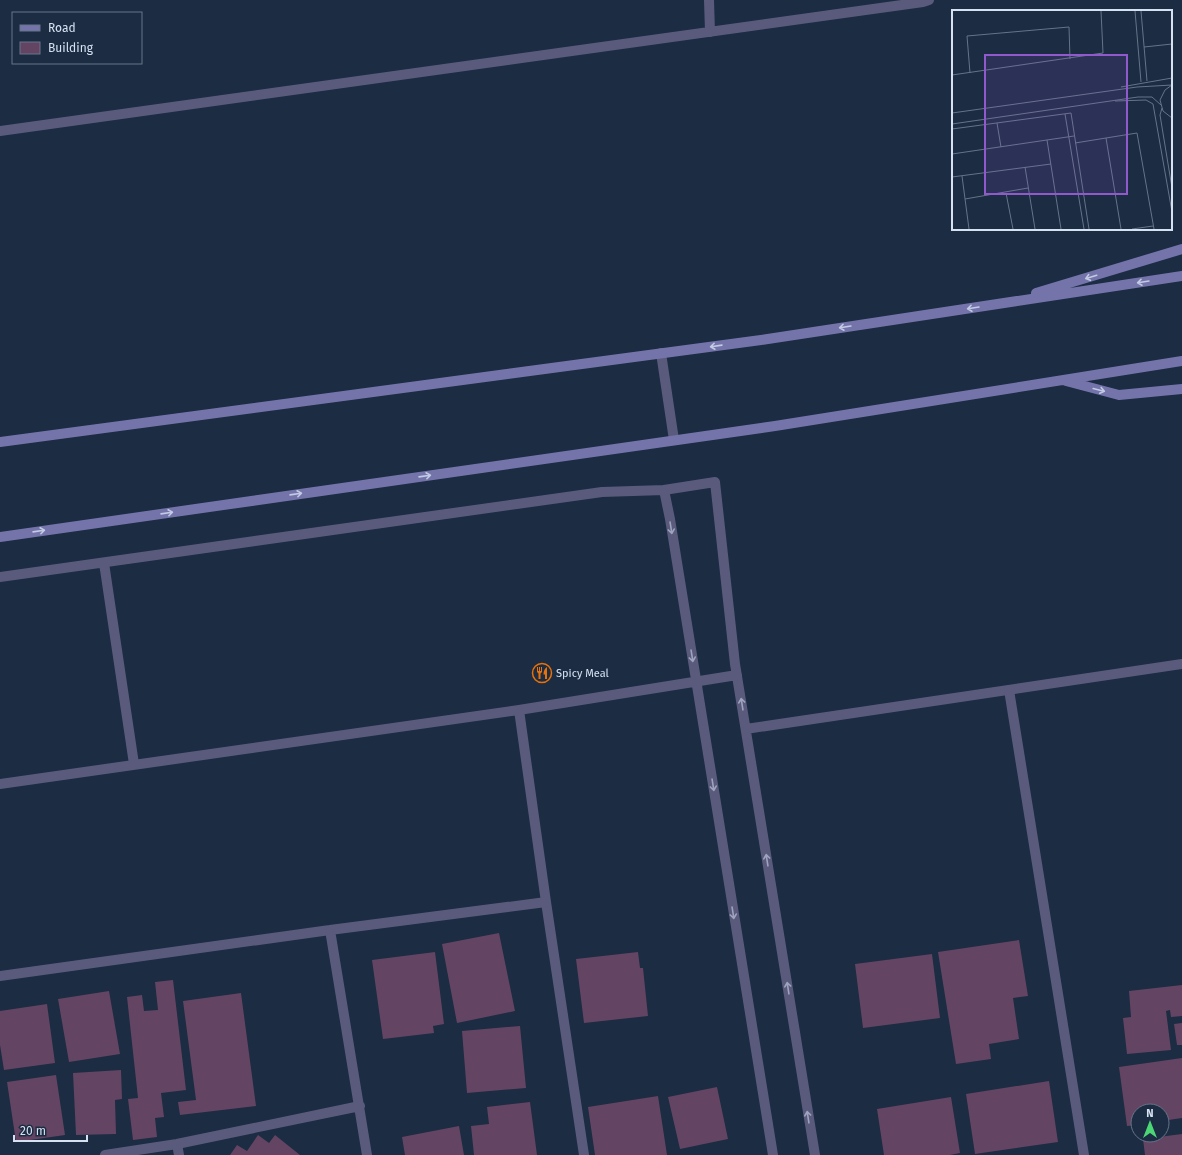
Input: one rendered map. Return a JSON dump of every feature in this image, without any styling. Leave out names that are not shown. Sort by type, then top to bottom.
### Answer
[{"type":"main road","points":[[1000,304],[1182,250]]},
{"type":"main road","points":[[0,442],[761,340],[1182,276]]},
{"type":"main road","points":[[0,537],[775,426],[1182,361]]},
{"type":"main road","points":[[1062,380],[1119,395],[1182,389]]},
{"type":"street","points":[[709,0],[710,32]]},
{"type":"street","points":[[0,131],[929,0]]},
{"type":"street","points":[[661,353],[674,440]]},
{"type":"street","points":[[0,577],[602,492],[664,490],[715,482],[737,675],[814,1155]]},
{"type":"street","points":[[664,490],[773,1155]]},
{"type":"street","points":[[104,563],[134,764]]},
{"type":"street","points":[[746,729],[1182,664]]},
{"type":"street","points":[[0,784],[519,710],[737,675]]},
{"type":"street","points":[[1009,690],[1084,1155]]},
{"type":"street","points":[[519,710],[584,1155]]},
{"type":"street","points":[[0,976],[330,930],[546,902]]},
{"type":"street","points":[[330,930],[367,1155]]},
{"type":"street","points":[[105,1155],[177,1144],[360,1106]]},
{"type":"street","points":[[177,1144],[179,1155]]},
{"type":"building","points":[[499,933],[515,1011],[457,1023],[442,944]]},
{"type":"building","points":[[1019,940],[1028,996],[1013,998],[1019,1039],[989,1044],[991,1059],[956,1064],[938,952]]},
{"type":"building","points":[[435,952],[444,1024],[433,1026],[434,1033],[383,1039],[372,960]]},
{"type":"building","points":[[638,952],[640,968],[643,968],[648,1016],[584,1023],[576,959]]},
{"type":"building","points":[[932,954],[940,1018],[863,1028],[855,964]]},
{"type":"building","points":[[173,980],[186,1090],[161,1093],[164,1117],[155,1118],[157,1137],[133,1140],[128,1099],[138,1098],[127,997],[142,995],[144,1011],[158,1010],[155,982]]},
{"type":"building","points":[[1182,985],[1182,1016],[1171,1017],[1170,1010],[1166,1011],[1171,1050],[1127,1054],[1123,1018],[1131,1017],[1129,991]]},
{"type":"building","points":[[109,991],[120,1054],[69,1062],[58,999]]},
{"type":"building","points":[[241,993],[256,1106],[180,1115],[178,1102],[196,1100],[183,1001]]},
{"type":"building","points":[[47,1004],[55,1063],[4,1070],[0,1045],[0,1011]]},
{"type":"building","points":[[1182,1023],[1182,1045],[1177,1045],[1174,1024]]},
{"type":"building","points":[[520,1026],[526,1088],[467,1093],[462,1031]]},
{"type":"building","points":[[1182,1058],[1182,1118],[1170,1120],[1170,1103],[1130,1103],[1130,1126],[1127,1126],[1119,1067]]},
{"type":"building","points":[[121,1070],[122,1099],[115,1100],[116,1134],[76,1135],[73,1073]]},
{"type":"building","points":[[56,1075],[65,1135],[16,1142],[7,1082]]},
{"type":"building","points":[[1049,1081],[1058,1142],[975,1154],[966,1094]]},
{"type":"building","points":[[717,1087],[728,1139],[680,1149],[668,1097]]},
{"type":"building","points":[[658,1096],[667,1155],[595,1155],[588,1107]]},
{"type":"building","points":[[951,1097],[960,1153],[950,1155],[884,1155],[877,1109]]},
{"type":"building","points":[[530,1102],[537,1155],[474,1155],[471,1126],[489,1124],[487,1107]]},
{"type":"building","points":[[459,1126],[464,1155],[405,1155],[402,1137]]},
{"type":"building","points":[[1182,1134],[1182,1155],[1145,1155],[1144,1143],[1170,1143],[1170,1136]]},
{"type":"building","points":[[258,1135],[269,1143],[275,1135],[300,1155],[230,1155],[237,1145],[247,1151]]},
{"type":"place","name":"Spicy Meal","points":[[542,673]]}]
